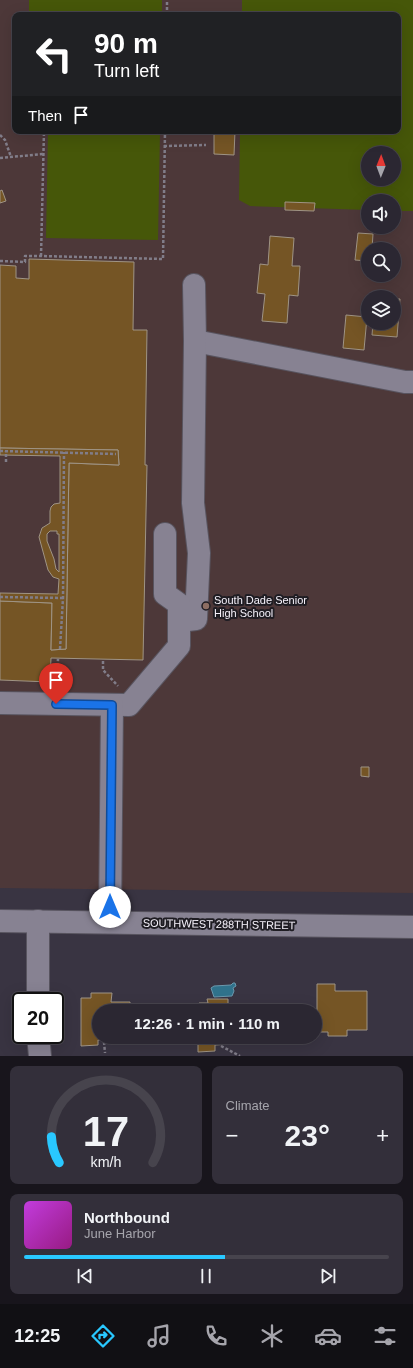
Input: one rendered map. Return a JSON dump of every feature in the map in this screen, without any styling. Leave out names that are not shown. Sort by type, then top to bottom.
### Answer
[{"type":"street","points":[[179,621],[196,619],[199,553],[193,503],[195,341],[194,285]]},
{"type":"street","points":[[195,341],[405,382],[413,382]]},
{"type":"street","points":[[0,703],[116,697],[129,706],[180,646],[179,604],[165,594],[165,534]]},
{"type":"street","points":[[110,922],[116,697]]},
{"type":"street","name":"SOUTHWEST 288TH STREET","points":[[0,921],[413,927]]},
{"type":"street","points":[[38,921],[38,992]]},
{"type":"street","points":[[39,1044],[40,1056]]},
{"type":"path","points":[[167,0],[167,12]]},
{"type":"path","points":[[41,256],[44,134]]},
{"type":"path","points":[[0,261],[25,262],[25,256],[163,259],[165,134]]},
{"type":"path","points":[[0,135],[4,140],[11,157]]},
{"type":"path","points":[[164,146],[206,145]]},
{"type":"path","points":[[0,158],[43,154]]},
{"type":"path","points":[[0,451],[116,454]]},
{"type":"path","points":[[6,451],[6,462]]},
{"type":"path","points":[[60,649],[63,598],[64,452]]},
{"type":"path","points":[[0,597],[63,598]]},
{"type":"path","points":[[56,688],[58,659]]},
{"type":"path","points":[[103,661],[103,670],[116,697]]},
{"type":"path","points":[[104,1044],[105,1053]]},
{"type":"path","points":[[221,1046],[240,1056]]},
{"type":"shaded area","name":"South Dade Senior High School","points":[[0,0],[413,0],[413,893],[0,888]]},
{"type":"green space","points":[[29,0],[162,0],[162,12],[29,12]]},
{"type":"green space","points":[[242,0],[413,0],[413,211],[401,211],[401,194],[361,194],[361,210],[250,206],[239,200],[240,134],[401,134],[401,12],[242,12]]},
{"type":"green space","points":[[48,134],[160,134],[158,240],[46,238]]},
{"type":"water","points":[[235,983],[236,986],[233,988],[234,991],[232,996],[214,997],[211,988],[214,986],[231,985]]},
{"type":"building","points":[[214,134],[235,134],[234,155],[214,154]]},
{"type":"building","points":[[2,190],[6,201],[0,203],[0,191]]},
{"type":"building","points":[[285,202],[315,203],[314,211],[285,210]]},
{"type":"building","points":[[358,233],[373,234],[372,242],[361,242],[361,260],[355,260]]},
{"type":"building","points":[[270,236],[294,238],[292,266],[300,266],[298,296],[289,295],[287,323],[262,321],[265,294],[257,293],[260,264],[268,265]]},
{"type":"building","points":[[29,259],[134,262],[133,330],[147,330],[145,465],[147,465],[143,660],[51,658],[50,682],[0,680],[0,601],[52,603],[51,650],[66,649],[69,463],[119,465],[118,450],[0,448],[0,265],[16,266],[16,278],[29,279]]},
{"type":"building","points":[[346,315],[361,316],[361,330],[366,330],[364,350],[343,348]]},
{"type":"building","points":[[372,330],[398,330],[397,337],[372,335]]},
{"type":"building","points":[[0,448],[118,450],[119,465],[69,463],[66,649],[51,650],[52,603],[0,601],[0,593],[58,594],[59,579],[53,577],[48,570],[39,537],[42,528],[50,523],[51,507],[54,504],[60,503],[60,456],[0,455]],"holes":[[[50,531],[57,531],[57,534],[59,534],[59,572],[56,569],[47,541],[47,534]]]},
{"type":"building","points":[[361,767],[369,767],[369,777],[361,776]]},
{"type":"building","points":[[317,984],[335,984],[335,991],[367,991],[367,1030],[347,1030],[347,1036],[328,1036],[328,1032],[322,1032],[322,1004],[317,1004]]},
{"type":"building","points":[[91,993],[112,993],[111,1002],[130,1002],[130,1004],[92,1004],[92,1044],[98,1045],[81,1046],[81,998],[91,998]]},
{"type":"building","points":[[207,999],[228,999],[228,1004],[199,1004],[208,1003]]},
{"type":"building","points":[[198,1044],[231,1044],[215,1045],[215,1051],[198,1052]]},
{"type":"place","name":"South Dade Senior High School","points":[[206,606]]},
{"type":"route","points":[[56,704],[112,705],[110,907]]}]
